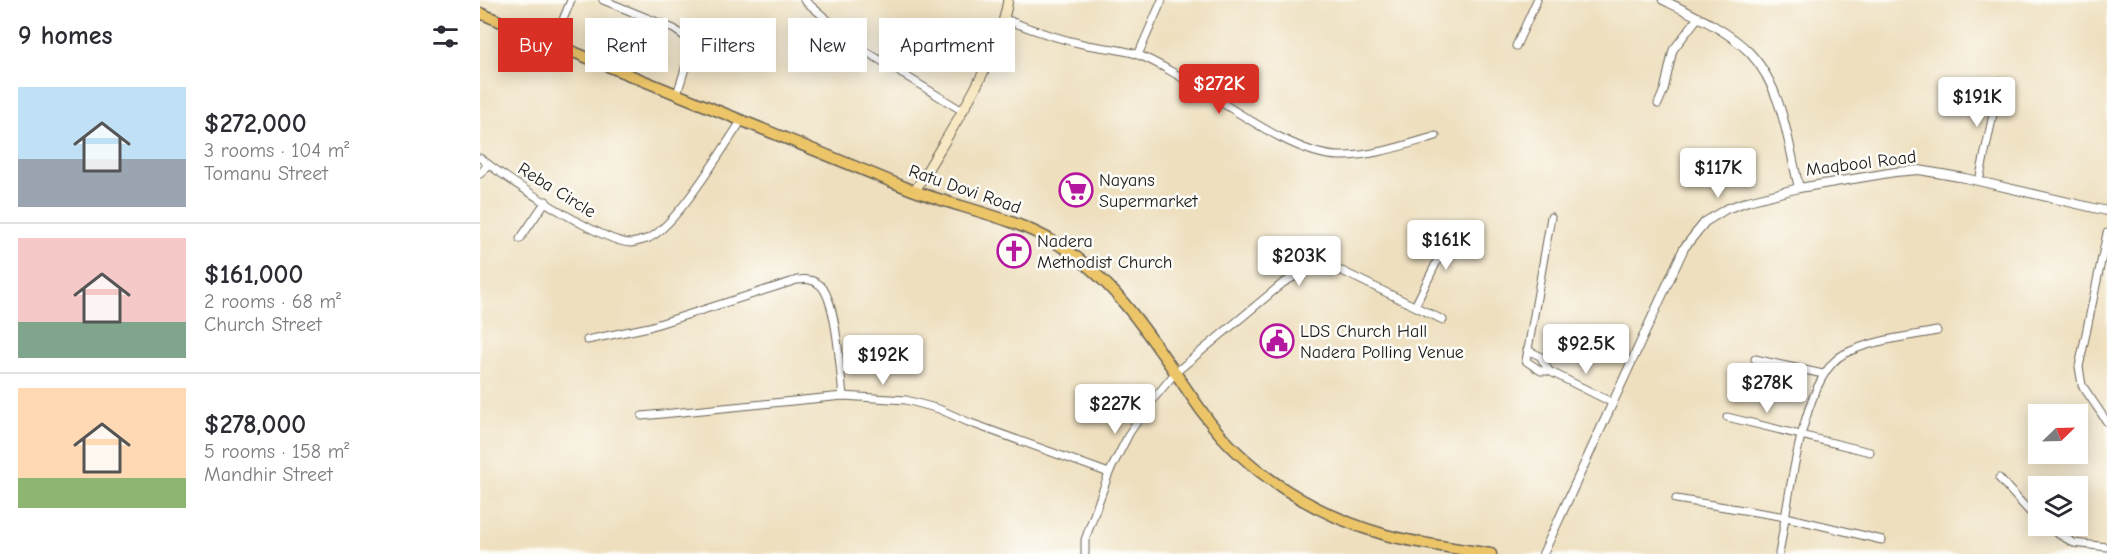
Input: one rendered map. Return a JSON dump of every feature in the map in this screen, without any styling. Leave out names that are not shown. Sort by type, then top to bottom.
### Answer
[{"type":"main road","points":[[1005,18],[1008,0]]},
{"type":"main road","name":"Ratu Dovi Road","points":[[480,13],[498,21]]},
{"type":"main road","name":"Ratu Dovi Road","points":[[573,52],[915,191],[1002,217],[1059,245],[1100,277],[1127,306],[1208,420],[1239,453],[1280,486],[1310,504],[1347,521],[1387,535],[1491,554]]},
{"type":"main road","points":[[915,191],[984,72]]},
{"type":"street","points":[[564,18],[571,0]]},
{"type":"street","points":[[603,0],[674,28],[688,39],[689,56],[677,94]]},
{"type":"street","points":[[804,0],[862,49],[961,110]]},
{"type":"street","points":[[1138,55],[1162,0]]},
{"type":"street","points":[[1516,46],[1537,0]]},
{"type":"street","points":[[1663,0],[1735,40],[1750,53],[1768,79],[1779,106],[1799,188]]},
{"type":"street","points":[[1658,104],[1666,84],[1673,50],[1697,19]]},
{"type":"street","points":[[1015,23],[1054,37],[1138,55],[1184,79],[1284,138],[1323,154],[1352,155],[1402,147],[1436,136]]},
{"type":"street","points":[[1979,181],[2000,81]]},
{"type":"street","name":"Reba Circle","points":[[480,158],[585,226],[631,243],[649,238],[663,229],[682,209],[742,120]]},
{"type":"street","points":[[480,174],[488,164]]},
{"type":"street","name":"Maqbool Road","points":[[1543,554],[1683,248],[1693,233],[1705,222],[1726,210],[1799,188],[1919,170],[1979,181],[2107,211]]},
{"type":"street","points":[[520,239],[546,201]]},
{"type":"street","points":[[1551,217],[1527,350],[1527,363],[1541,371],[1549,371],[1611,402]]},
{"type":"street","points":[[1415,306],[1448,239],[1458,224]]},
{"type":"street","points":[[2107,233],[2079,367],[2082,385],[2107,422]]},
{"type":"street","points":[[1085,554],[1084,540],[1109,473],[1135,425],[1175,373],[1283,283],[1307,270],[1342,271],[1443,320]]},
{"type":"street","points":[[587,340],[649,327],[797,280],[812,280],[821,285],[830,306],[843,396]]},
{"type":"street","points":[[1779,554],[1802,434],[1815,390],[1823,374],[1844,354],[1869,345],[1937,331]]},
{"type":"street","points":[[1527,350],[1540,356],[1549,371]]},
{"type":"street","points":[[1755,359],[1823,374]]},
{"type":"street","points":[[642,416],[843,396],[906,400],[939,409],[968,422],[1109,473]]},
{"type":"street","points":[[1726,417],[1870,452]]},
{"type":"street","points":[[1999,478],[2028,510]]},
{"type":"street","points":[[1676,499],[1786,517],[1882,540]]},
{"type":"street","points":[[2062,536],[2074,543],[2107,547]]},
{"type":"place","name":"Nayans Supermarket","points":[[1076,190]]},
{"type":"place","name":"Nadera Methodist Church","points":[[1014,251]]},
{"type":"place","name":"LDS Church Hall Nadera Polling Venue","points":[[1277,341]]}]
